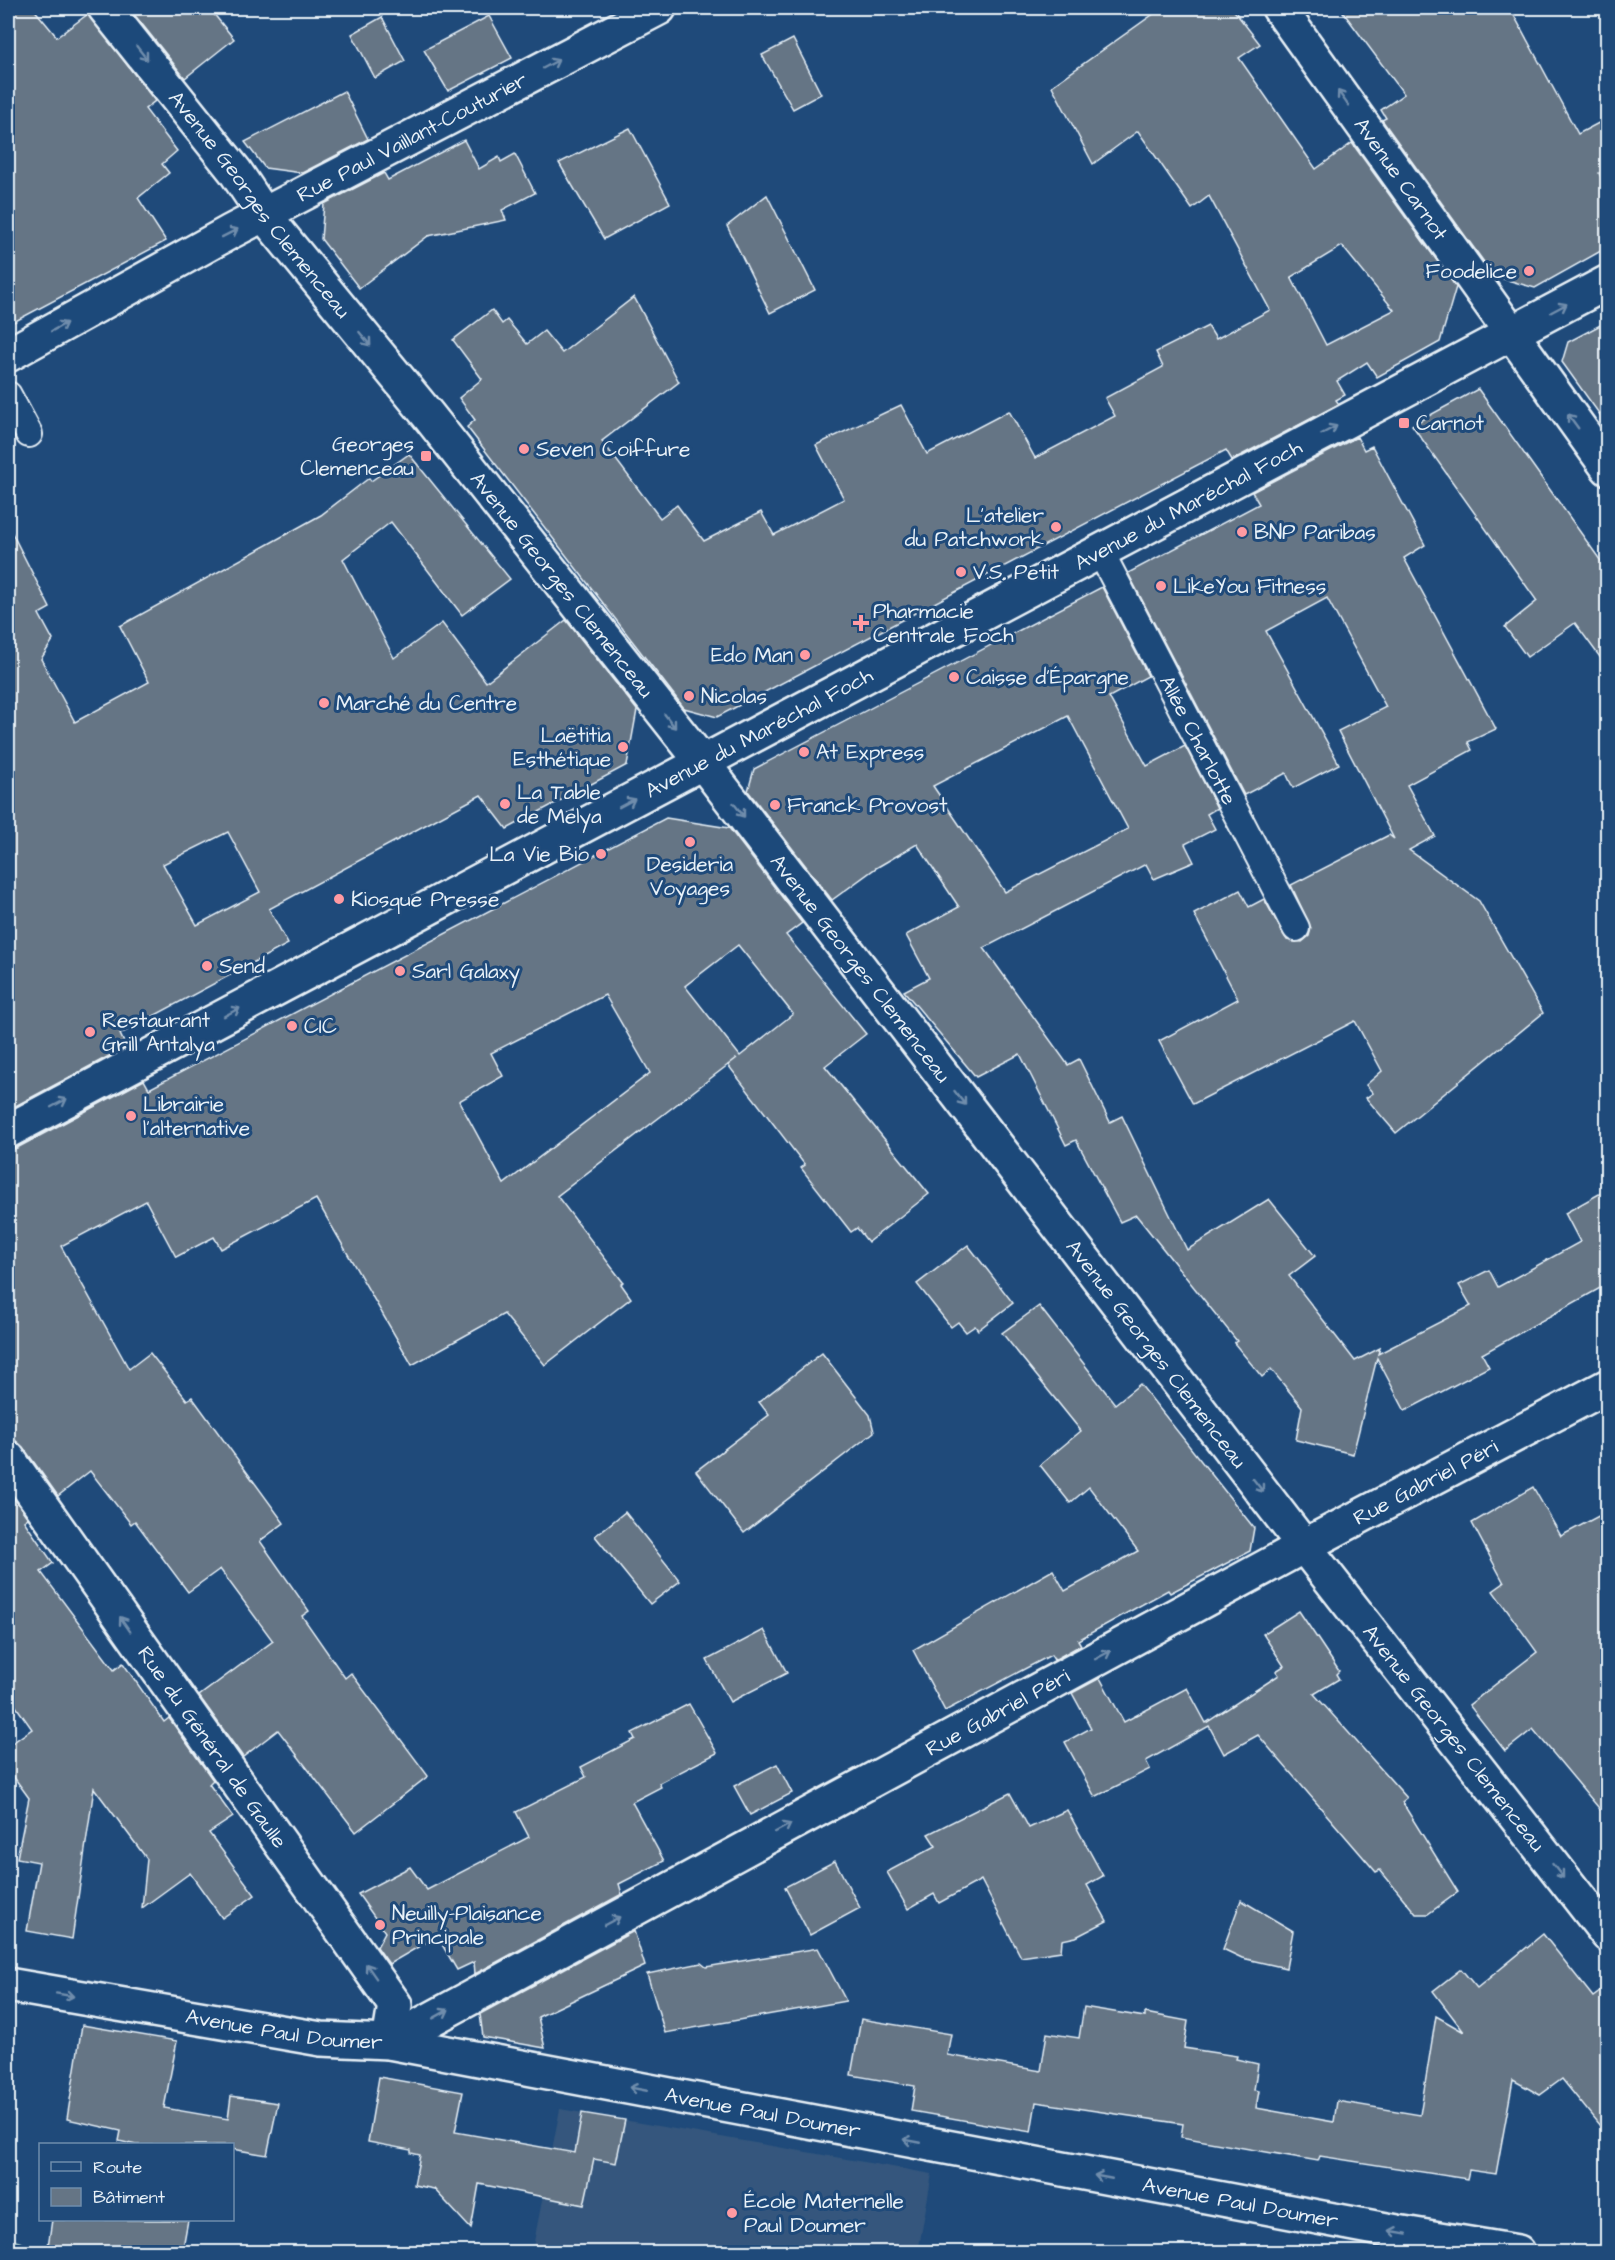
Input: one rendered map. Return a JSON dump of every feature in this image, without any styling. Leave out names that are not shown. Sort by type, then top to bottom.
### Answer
[{"type":"street","name":"Avenue Georges Clemenceau","points":[[105,8],[235,171],[265,216],[428,415],[703,763],[1304,1546],[1608,1935]]},
{"type":"street","name":"Rue Paul Vaillant-Couturier","points":[[8,355],[230,232],[265,216],[302,194],[659,8]]},
{"type":"street","name":"Avenue Carnot","points":[[1279,8],[1608,468]]},
{"type":"street","name":"Avenue du Maréchal Foch","points":[[8,1131],[1608,282]]},
{"type":"street","name":"Rue Gabriel Péri","points":[[389,2042],[1304,1546],[1608,1386]]},
{"type":"street","name":"Rue du Général de Gaulle","points":[[8,1458],[396,2005],[389,2042]]},
{"type":"street","name":"Avenue Paul Doumer","points":[[8,1984],[321,2039],[389,2042],[1385,2230],[1518,2253]]},
{"type":"lane","points":[[8,395],[29,434]]},
{"type":"lane","name":"Allée Charlotte","points":[[1101,551],[1296,928]]},
{"type":"shaded area","name":"École Maternelle Paul Doumer","points":[[560,2109],[932,2174],[918,2252],[532,2252]]},
{"type":"green space","points":[[8,2238],[47,2252],[8,2252]]},
{"type":"building","points":[[8,8],[33,8],[57,37],[88,14],[155,101],[145,109],[177,151],[162,164],[169,173],[138,198],[166,241],[8,325]]},
{"type":"building","points":[[129,8],[209,8],[234,39],[185,78]]},
{"type":"building","points":[[1162,8],[1232,8],[1260,44],[1239,58],[1316,169],[1352,143],[1456,287],[1440,342],[1377,377],[1367,362],[1337,381],[1345,395],[1336,400],[1339,404],[1232,460],[1226,450],[717,717],[684,708],[467,427],[475,420],[459,398],[482,379],[453,340],[492,310],[502,324],[507,320],[527,344],[544,331],[562,353],[634,297],[679,382],[602,441],[660,518],[677,505],[704,541],[761,512],[774,535],[844,499],[816,445],[901,405],[927,454],[1009,411],[1035,458],[1115,416],[1105,398],[1163,367],[1156,352],[1208,326],[1216,339],[1270,310],[1209,196],[1192,209],[1138,131],[1093,164],[1052,86]],"holes":[[[1342,246],[1394,310],[1326,345],[1291,277]]]},
{"type":"building","points":[[1340,8],[1510,8],[1578,134],[1608,118],[1608,169],[1599,173],[1608,189],[1608,247],[1535,288],[1494,276],[1382,120],[1386,118],[1381,110],[1404,94]]},
{"type":"building","points":[[489,16],[512,58],[448,91],[424,50]]},
{"type":"building","points":[[382,17],[405,61],[375,78],[352,34]]},
{"type":"building","points":[[793,39],[821,94],[793,109],[762,55]]},
{"type":"building","points":[[344,91],[368,139],[302,173],[265,168],[245,142]]},
{"type":"building","points":[[630,128],[670,203],[604,239],[559,163]]},
{"type":"building","points":[[464,140],[479,169],[499,157],[501,162],[515,154],[535,193],[502,210],[506,220],[428,236],[359,288],[321,239],[324,204],[384,173],[388,180]]},
{"type":"building","points":[[767,195],[815,290],[770,313],[727,226]]},
{"type":"building","points":[[1608,321],[1608,426],[1562,362],[1568,342]]},
{"type":"building","points":[[1478,389],[1608,571],[1608,668],[1575,623],[1527,657],[1505,627],[1537,601],[1412,425]]},
{"type":"building","points":[[1357,437],[1364,450],[1372,446],[1425,545],[1404,558],[1496,729],[1468,742],[1472,750],[1407,785],[1435,836],[1409,850],[1479,901],[1543,1013],[1396,1133],[1366,1098],[1373,1093],[1366,1085],[1382,1071],[1355,1021],[1193,1104],[1159,1041],[1238,999],[1194,914],[1240,890],[1249,907],[1264,899],[1287,940],[1302,942],[1309,936],[1311,928],[1291,885],[1389,835],[1394,839],[1338,731],[1386,707],[1327,598],[1266,631],[1339,764],[1293,788],[1286,773],[1244,795],[1128,573],[1259,504],[1252,492]]},
{"type":"building","points":[[409,454],[510,579],[462,615],[391,522],[343,559],[394,658],[442,623],[486,682],[566,620],[637,710],[627,765],[507,829],[481,795],[269,909],[288,944],[120,1034],[126,1047],[8,1110],[8,525],[50,608],[39,614],[53,640],[41,659],[75,722],[149,682],[120,626],[321,515],[369,478],[371,481]],"holes":[[[228,832],[260,892],[197,925],[163,864]]]},
{"type":"building","points":[[1102,587],[1148,676],[1109,697],[1147,766],[1185,746],[1217,808],[1207,814],[1215,829],[1185,844],[1194,862],[1154,879],[1146,864],[984,948],[1068,1065],[1079,1059],[1110,1122],[1122,1116],[1187,1250],[1269,1199],[1315,1256],[1289,1276],[1355,1361],[1380,1348],[1378,1354],[1471,1306],[1459,1285],[1489,1270],[1498,1287],[1580,1242],[1565,1213],[1608,1189],[1608,1297],[1602,1287],[1482,1354],[1489,1367],[1405,1411],[1377,1358],[1353,1454],[1296,1440],[1302,1407],[1271,1369],[1262,1377],[1234,1343],[1237,1341],[1136,1215],[1120,1222],[1076,1140],[1066,1145],[1020,1054],[976,1077],[904,991],[929,978],[906,935],[959,907],[917,844],[876,868],[832,900],[748,791],[754,769]],"holes":[[[1068,716],[1128,829],[1005,892],[933,786]]]},
{"type":"building","points":[[666,818],[729,828],[802,923],[786,935],[866,1034],[825,1066],[929,1194],[868,1242],[857,1228],[851,1232],[801,1168],[805,1165],[728,1065],[737,1058],[557,1196],[623,1282],[621,1284],[631,1298],[545,1365],[504,1314],[412,1365],[316,1199],[221,1249],[214,1237],[176,1257],[146,1201],[61,1246],[129,1369],[150,1353],[187,1400],[192,1397],[284,1523],[260,1541],[309,1611],[302,1616],[345,1678],[351,1673],[428,1776],[356,1832],[278,1730],[243,1757],[199,1696],[273,1641],[220,1569],[188,1592],[135,1521],[131,1524],[90,1471],[58,1496],[23,1447],[16,1441],[8,1439],[8,1150],[17,1148],[144,1080],[149,1089]],"holes":[[[738,945],[793,1014],[740,1056],[685,986]],[[605,995],[650,1073],[504,1184],[459,1101],[503,1076],[491,1053]]]},
{"type":"building","points":[[968,1245],[1013,1303],[978,1330],[975,1326],[966,1332],[958,1322],[951,1327],[917,1284]]},
{"type":"building","points":[[1039,1306],[1115,1404],[1140,1384],[1254,1528],[1250,1551],[1170,1593],[1168,1590],[1078,1640],[1081,1645],[1054,1660],[1051,1655],[945,1711],[913,1650],[1053,1570],[1065,1591],[1138,1551],[1089,1487],[1070,1503],[1040,1465],[1081,1431],[1002,1333]]},
{"type":"building","points":[[822,1353],[870,1415],[874,1432],[744,1533],[696,1471],[769,1415],[759,1402]]},
{"type":"building","points":[[1533,1487],[1561,1536],[1608,1511],[1608,1819],[1533,1729],[1505,1751],[1469,1705],[1537,1652],[1493,1591],[1504,1583],[1472,1523]]},
{"type":"building","points":[[8,1490],[28,1518],[24,1521],[53,1563],[41,1572],[114,1670],[123,1663],[164,1722],[169,1718],[213,1780],[209,1784],[233,1817],[209,1833],[255,1895],[222,1918],[190,1873],[142,1908],[147,1859],[94,1788],[72,1939],[27,1931],[39,1862],[17,1858],[29,1798],[8,1769],[8,1746],[32,1729],[8,1695]]},
{"type":"building","points":[[625,1512],[680,1581],[650,1604],[595,1536]]},
{"type":"building","points":[[1299,1611],[1339,1671],[1336,1674],[1339,1679],[1314,1694],[1407,1798],[1402,1802],[1458,1892],[1428,1914],[1416,1914],[1380,1870],[1376,1872],[1258,1735],[1224,1754],[1209,1726],[1146,1761],[1150,1769],[1095,1797],[1065,1742],[1091,1728],[1072,1693],[1100,1678],[1124,1722],[1187,1688],[1206,1723],[1279,1675],[1276,1671],[1284,1666],[1263,1634]]},
{"type":"building","points":[[764,1630],[787,1673],[730,1702],[707,1660]]},
{"type":"building","points":[[689,1704],[717,1753],[659,1783],[661,1787],[632,1802],[664,1861],[619,1884],[622,1894],[475,1974],[474,1962],[457,1970],[437,1936],[389,1964],[377,1947],[385,1932],[358,1894],[410,1867],[427,1890],[529,1837],[516,1812],[586,1777],[581,1767],[635,1739],[632,1733]]},
{"type":"building","points":[[777,1764],[792,1793],[750,1815],[734,1786]]},
{"type":"building","points":[[1010,1793],[1029,1828],[1067,1810],[1103,1876],[1087,1885],[1107,1921],[1076,1937],[1062,1940],[1061,1951],[1021,1957],[981,1880],[939,1903],[934,1894],[908,1909],[887,1872],[936,1846],[928,1834]]},
{"type":"building","points":[[835,1861],[860,1908],[810,1935],[785,1887]]},
{"type":"building","points":[[1241,1900],[1293,1931],[1286,1968],[1242,1958],[1223,1949]]},
{"type":"building","points":[[634,1931],[645,1966],[538,2017],[545,2048],[483,2037],[480,2014]]},
{"type":"building","points":[[1543,1934],[1593,1997],[1608,1986],[1608,2136],[1562,2079],[1540,2095],[1513,2080],[1496,2174],[1469,2170],[1467,2179],[1320,2156],[1318,2161],[1181,2137],[1183,2124],[1036,2102],[1031,2132],[911,2111],[915,2086],[851,2075],[861,2019],[951,2034],[947,2055],[1041,2071],[1047,2033],[1079,2038],[1084,2007],[1145,2017],[1145,2013],[1188,2021],[1184,2048],[1237,2056],[1236,2059],[1258,2064],[1254,2090],[1259,2091],[1256,2108],[1334,2122],[1337,2101],[1420,2115],[1436,2016],[1464,2032],[1433,1991],[1461,1969],[1477,1988]]},
{"type":"building","points":[[818,1948],[846,2001],[665,2033],[647,1974],[701,1963],[706,1967]]},
{"type":"building","points":[[82,2025],[177,2041],[164,2108],[228,2119],[231,2096],[278,2103],[267,2155],[234,2149],[234,2143],[128,2143],[119,2141],[121,2131],[67,2119]]},
{"type":"building","points":[[379,2077],[463,2092],[455,2132],[575,2153],[582,2113],[625,2120],[616,2163],[594,2159],[584,2205],[479,2184],[471,2229],[434,2189],[414,2185],[420,2155],[411,2153],[411,2150],[368,2142]]},
{"type":"building","points":[[52,2221],[188,2221],[182,2253],[47,2253]]},
{"type":"place","name":"Foodelice","points":[[1529,271]]},
{"type":"place","name":"Carnot","points":[[1404,423]]},
{"type":"place","name":"Seven Coiffure","points":[[524,449]]},
{"type":"place","name":"Georges Clemenceau","points":[[426,456]]},
{"type":"place","name":"L'atelier du Patchwork","points":[[1056,527]]},
{"type":"place","name":"BNP Paribas","points":[[1242,532]]},
{"type":"place","name":"V.S. Petit","points":[[961,572]]},
{"type":"place","name":"LikeYou Fitness","points":[[1161,586]]},
{"type":"place","name":"Pharmacie Centrale Foch","points":[[861,623]]},
{"type":"place","name":"Edo Man","points":[[805,655]]},
{"type":"place","name":"Caisse d'Épargne","points":[[954,677]]},
{"type":"place","name":"Nicolas","points":[[689,696]]},
{"type":"place","name":"Marché du Centre","points":[[324,703]]},
{"type":"place","name":"Laëtitia Esthétique","points":[[623,747]]},
{"type":"place","name":"At Express","points":[[804,752]]},
{"type":"place","name":"La Table de Melya","points":[[505,804]]},
{"type":"place","name":"Franck Provost","points":[[775,805]]},
{"type":"place","name":"Desideria Voyages","points":[[690,842]]},
{"type":"place","name":"La Vie Bio","points":[[601,854]]},
{"type":"place","name":"Kiosque Presse","points":[[339,899]]},
{"type":"place","name":"Send","points":[[207,966]]},
{"type":"place","name":"Sarl Galaxy","points":[[400,971]]},
{"type":"place","name":"CIC","points":[[292,1026]]},
{"type":"place","name":"Restaurant Grill Antalya","points":[[90,1032]]},
{"type":"place","name":"Librairie l'alternative","points":[[131,1116]]},
{"type":"place","name":"Neuilly-Plaisance Principale","points":[[380,1925]]},
{"type":"place","name":"École Maternelle Paul Doumer","points":[[732,2213]]}]
